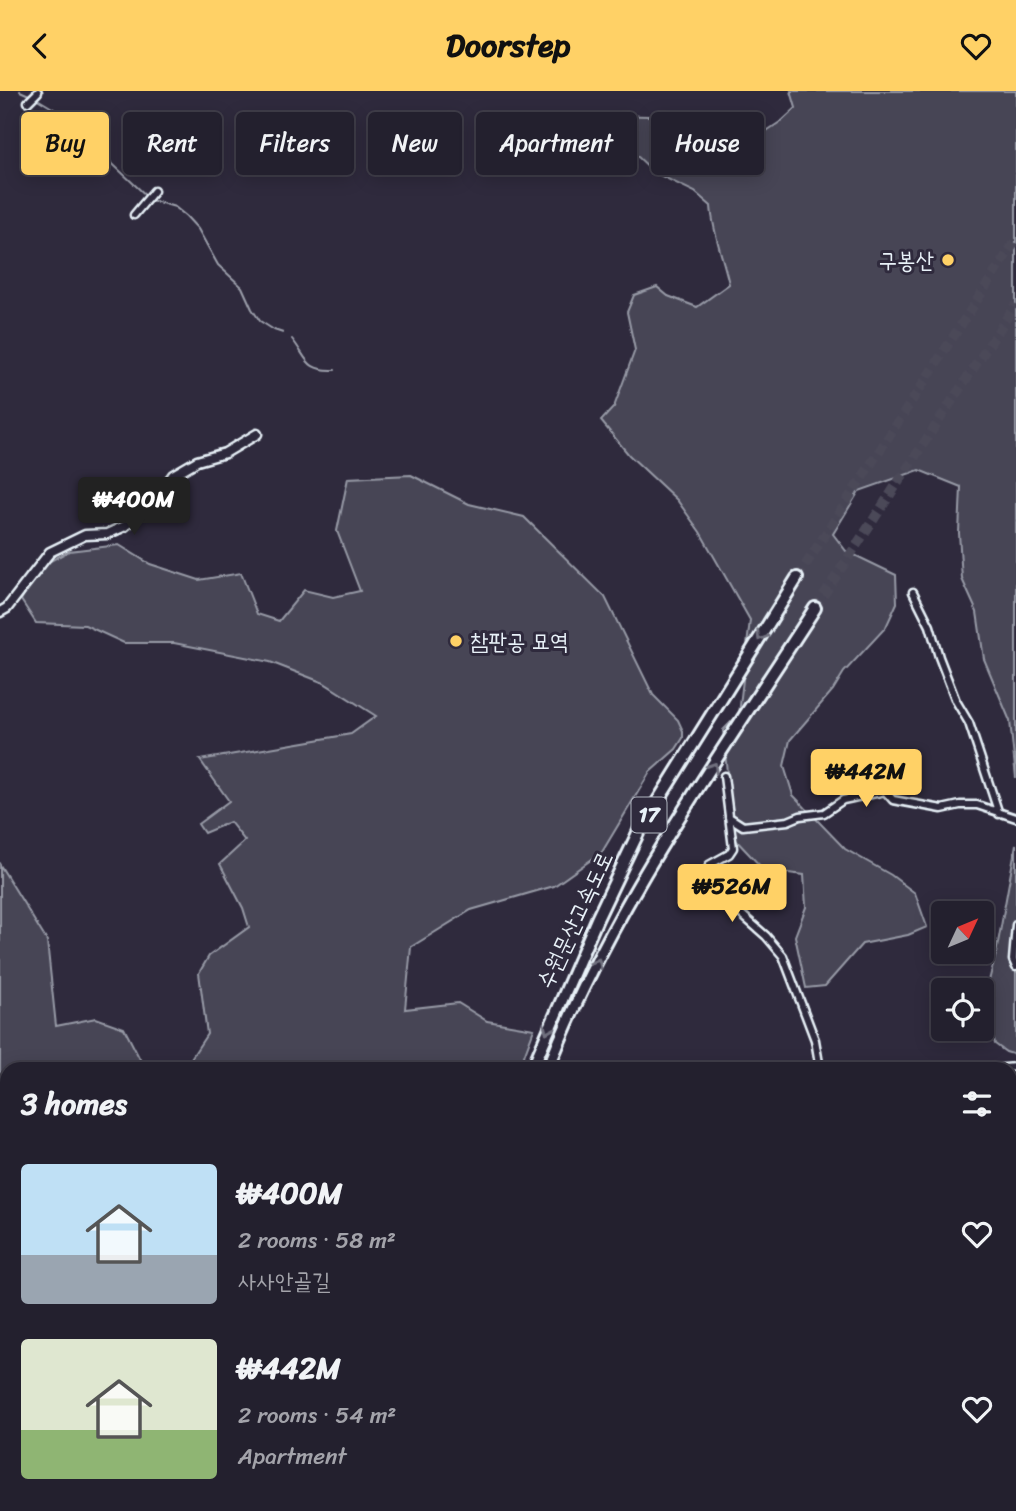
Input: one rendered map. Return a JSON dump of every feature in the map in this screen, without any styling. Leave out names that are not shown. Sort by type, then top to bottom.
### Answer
[{"type":"highway","name":"수원문산고속도로","points":[[535,1062],[597,919],[639,831],[797,579]]},
{"type":"highway","name":"수원문산고속도로","points":[[551,1062],[611,931],[664,842],[815,608]]},
{"type":"street","points":[[29,102],[38,92]]},
{"type":"street","points":[[134,215],[154,191]]},
{"type":"street","points":[[0,612],[7,608],[50,552],[85,535],[107,534],[125,526],[151,505],[173,475],[197,461],[225,453],[257,434]]},
{"type":"street","points":[[913,592],[930,626],[956,701],[969,723],[999,814]]},
{"type":"street","points":[[724,776],[733,848],[729,854],[709,865],[710,872],[741,914],[766,936],[783,956],[815,1040],[819,1062]]},
{"type":"street","points":[[729,817],[743,826],[788,821],[800,816],[824,813],[843,800],[885,791],[893,800],[942,809],[977,805],[1016,818]]},
{"type":"street","points":[[1016,925],[1013,960],[1016,967]]},
{"type":"shaded area","points":[[791,91],[1016,91],[1016,778],[1010,721],[984,659],[977,612],[962,579],[959,533],[961,487],[919,470],[859,491],[833,534],[846,551],[896,575],[897,603],[886,627],[844,672],[833,690],[790,740],[784,766],[793,795],[845,849],[891,875],[915,893],[927,927],[908,935],[862,944],[825,986],[806,988],[795,936],[806,907],[804,875],[764,870],[733,837],[723,730],[739,714],[750,620],[700,532],[677,500],[629,455],[601,421],[614,407],[635,350],[627,312],[634,295],[657,287],[668,296],[697,307],[729,284],[711,206],[695,192],[659,175],[764,175],[764,133],[796,108]]},
{"type":"shaded area","points":[[637,116],[650,116],[651,169],[637,156]]},
{"type":"shaded area","points":[[411,475],[469,504],[524,517],[605,597],[653,695],[678,720],[683,731],[683,738],[676,749],[650,772],[602,852],[554,886],[471,910],[411,947],[405,1009],[458,1003],[487,1021],[534,1029],[522,1062],[189,1062],[207,1034],[199,973],[209,956],[249,927],[243,908],[220,864],[245,841],[230,822],[204,833],[198,824],[229,801],[200,760],[351,734],[376,716],[324,683],[270,662],[174,643],[124,643],[85,625],[36,623],[21,600],[39,567],[69,551],[119,545],[150,564],[199,580],[241,573],[257,614],[279,621],[304,590],[333,597],[360,591],[337,531],[348,478]]},
{"type":"shaded area","points":[[1016,844],[1016,1055],[1006,1052],[995,1044],[994,1039],[994,978],[990,978]]},
{"type":"shaded area","points":[[0,865],[47,941],[56,1026],[96,1018],[124,1028],[141,1062],[0,1062]]},
{"type":"waterway","points":[[20,91],[29,95]]},
{"type":"waterway","points":[[34,97],[54,109],[151,200],[175,207],[186,216],[198,229],[218,265],[242,287],[260,321],[283,333]]},
{"type":"waterway","points":[[292,339],[312,366],[335,370]]},
{"type":"tunnel","points":[[797,578],[1016,240]]},
{"type":"tunnel","points":[[815,608],[1016,304]]},
{"type":"place","name":"구봉산","points":[[948,260]]},
{"type":"place","name":"참판공 묘역","points":[[456,641]]}]
